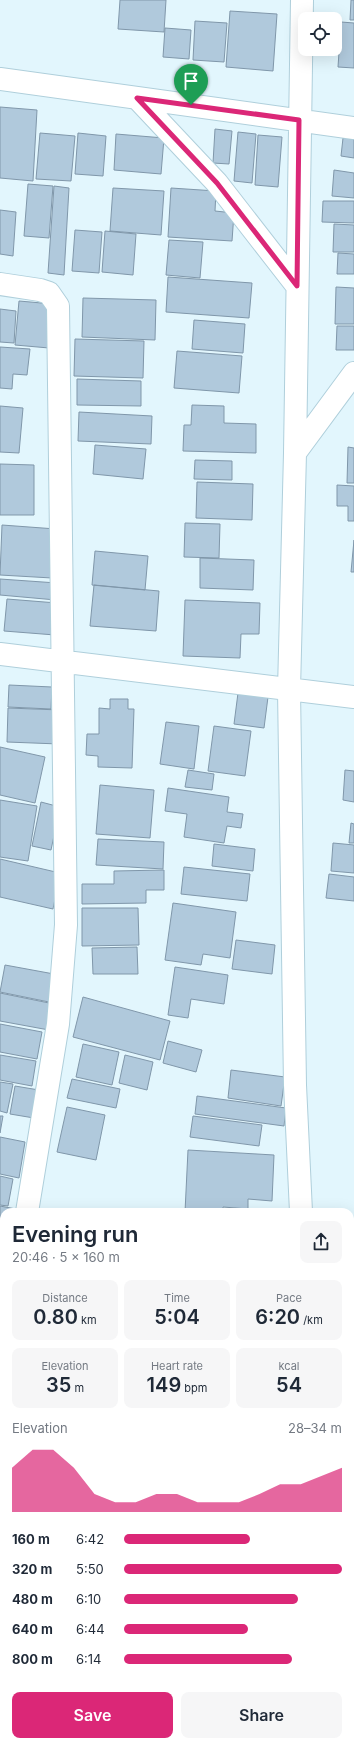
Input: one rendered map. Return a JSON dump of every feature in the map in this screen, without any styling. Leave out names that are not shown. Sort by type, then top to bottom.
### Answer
[{"type":"street","points":[[300,1208],[295,1085],[288,690],[302,0]]},
{"type":"street","points":[[0,79],[354,128]]},
{"type":"street","points":[[137,98],[217,183],[297,286]]},
{"type":"street","points":[[0,284],[49,292],[58,306],[66,925],[64,967],[58,1024],[28,1208]]},
{"type":"street","points":[[294,453],[354,373]]},
{"type":"street","points":[[0,654],[354,697]]},
{"type":"building","points":[[120,0],[166,0],[164,32],[118,29]]},
{"type":"building","points":[[351,0],[354,0],[354,20],[350,20]]},
{"type":"building","points":[[230,11],[277,14],[273,71],[226,67]]},
{"type":"building","points":[[195,21],[227,23],[224,62],[193,60]]},
{"type":"building","points":[[342,22],[354,23],[354,68],[338,67],[339,56],[342,56]]},
{"type":"building","points":[[165,28],[191,30],[189,59],[163,57]]},
{"type":"building","points":[[0,107],[37,110],[33,181],[0,178]]},
{"type":"building","points":[[215,129],[232,131],[229,164],[213,163]]},
{"type":"building","points":[[238,132],[256,134],[252,183],[234,181]]},
{"type":"building","points":[[40,133],[75,136],[71,181],[36,179]]},
{"type":"building","points":[[78,133],[106,136],[103,176],[75,174]]},
{"type":"building","points":[[116,134],[164,138],[161,174],[114,170]]},
{"type":"building","points":[[258,135],[282,137],[278,187],[255,185]]},
{"type":"building","points":[[343,138],[354,139],[354,158],[341,156]]},
{"type":"building","points":[[334,170],[354,173],[354,198],[332,196]]},
{"type":"building","points":[[28,184],[53,186],[49,238],[24,236]]},
{"type":"building","points":[[54,186],[69,188],[64,275],[48,273]]},
{"type":"building","points":[[113,188],[164,191],[161,235],[110,231]]},
{"type":"building","points":[[171,188],[216,191],[215,211],[234,213],[232,241],[168,237]]},
{"type":"building","points":[[323,201],[354,201],[354,223],[322,222]]},
{"type":"building","points":[[0,210],[16,212],[13,256],[0,254]]},
{"type":"building","points":[[334,224],[354,225],[354,252],[333,252]]},
{"type":"building","points":[[75,230],[102,232],[99,273],[72,271]]},
{"type":"building","points":[[105,231],[136,234],[133,275],[102,272]]},
{"type":"building","points":[[169,240],[203,242],[200,278],[166,275]]},
{"type":"building","points":[[338,253],[354,254],[354,274],[337,274]]},
{"type":"building","points":[[168,277],[252,283],[249,318],[166,312]]},
{"type":"building","points":[[336,287],[354,288],[354,324],[335,324]]},
{"type":"building","points":[[83,298],[156,300],[155,340],[82,337]]},
{"type":"building","points":[[19,301],[53,304],[49,348],[15,345]]},
{"type":"building","points":[[0,309],[16,311],[14,343],[0,342]]},
{"type":"building","points":[[194,320],[245,324],[243,353],[192,349]]},
{"type":"building","points":[[337,326],[354,326],[354,350],[336,350]]},
{"type":"building","points":[[75,339],[144,341],[143,378],[74,376]]},
{"type":"building","points":[[0,347],[30,349],[27,375],[13,374],[12,389],[0,388]]},
{"type":"building","points":[[177,351],[242,356],[239,393],[174,388]]},
{"type":"building","points":[[77,379],[141,381],[141,406],[77,405]]},
{"type":"building","points":[[192,405],[224,406],[224,423],[256,424],[256,453],[183,451],[184,425],[191,425]]},
{"type":"building","points":[[0,406],[23,408],[19,453],[0,452]]},
{"type":"building","points":[[79,412],[152,416],[151,444],[78,441]]},
{"type":"building","points":[[95,445],[146,449],[143,479],[93,474]]},
{"type":"building","points":[[348,447],[354,448],[354,483],[347,483]]},
{"type":"building","points":[[195,460],[232,461],[232,480],[194,479]]},
{"type":"building","points":[[0,464],[34,465],[34,515],[0,515]]},
{"type":"building","points":[[197,482],[253,484],[252,520],[196,518]]},
{"type":"building","points":[[337,485],[354,486],[354,521],[348,521],[348,506],[337,506]]},
{"type":"building","points":[[185,523],[220,524],[219,558],[184,557]]},
{"type":"building","points":[[2,525],[56,529],[52,578],[0,575]]},
{"type":"building","points":[[354,540],[354,572],[351,572]]},
{"type":"building","points":[[95,551],[148,556],[145,590],[92,585]]},
{"type":"building","points":[[200,558],[254,560],[253,590],[200,588]]},
{"type":"building","points":[[0,579],[57,583],[56,600],[0,595]]},
{"type":"building","points":[[94,585],[159,591],[156,631],[90,626]]},
{"type":"building","points":[[7,599],[57,603],[55,635],[4,631]]},
{"type":"building","points":[[185,600],[260,603],[259,634],[241,634],[240,658],[183,656]]},
{"type":"building","points":[[9,685],[52,687],[51,709],[8,707]]},
{"type":"building","points":[[238,693],[268,697],[264,728],[234,724]]},
{"type":"building","points":[[110,699],[128,699],[128,709],[134,709],[132,768],[98,767],[98,756],[86,755],[87,734],[99,734],[99,708],[110,709]]},
{"type":"building","points":[[8,708],[60,710],[59,744],[7,742]]},
{"type":"building","points":[[166,722],[199,726],[194,769],[160,764]]},
{"type":"building","points":[[214,726],[251,731],[245,776],[208,771]]},
{"type":"building","points":[[0,747],[45,757],[35,803],[0,795]]},
{"type":"building","points":[[188,770],[214,774],[212,790],[185,787]]},
{"type":"building","points":[[345,770],[354,771],[354,802],[343,800]]},
{"type":"building","points":[[100,785],[154,790],[150,838],[96,834]]},
{"type":"building","points":[[168,788],[229,797],[227,812],[243,814],[241,828],[227,826],[224,843],[184,837],[187,814],[165,811]]},
{"type":"building","points":[[0,800],[37,806],[28,861],[0,857]]},
{"type":"building","points":[[41,802],[60,807],[51,850],[32,846]]},
{"type":"building","points":[[351,823],[354,824],[354,843],[349,843]]},
{"type":"building","points":[[98,839],[164,842],[163,869],[96,865]]},
{"type":"building","points":[[333,843],[354,845],[354,873],[331,871]]},
{"type":"building","points":[[214,844],[255,849],[253,871],[212,866]]},
{"type":"building","points":[[0,859],[60,873],[53,909],[0,897]]},
{"type":"building","points":[[184,867],[250,874],[247,901],[181,894]]},
{"type":"building","points":[[164,870],[164,890],[146,890],[146,903],[82,904],[82,884],[114,884],[114,871]]},
{"type":"building","points":[[329,874],[354,877],[354,901],[326,898]]},
{"type":"building","points":[[173,903],[236,912],[230,958],[203,954],[201,965],[165,960]]},
{"type":"building","points":[[82,908],[138,908],[139,945],[82,946]]},
{"type":"building","points":[[236,940],[275,945],[272,974],[232,969]]},
{"type":"building","points":[[137,947],[138,974],[93,974],[92,948]]},
{"type":"building","points":[[5,965],[54,974],[49,1002],[0,992]]},
{"type":"building","points":[[175,967],[228,975],[224,1004],[191,999],[188,1018],[168,1015]]},
{"type":"building","points":[[0,993],[54,1004],[49,1030],[0,1021]]},
{"type":"building","points":[[83,997],[170,1021],[160,1060],[73,1037]]},
{"type":"building","points":[[0,1024],[42,1032],[37,1059],[0,1052]]},
{"type":"building","points":[[168,1041],[202,1050],[196,1072],[163,1063]]},
{"type":"building","points":[[83,1044],[119,1052],[112,1085],[76,1077]]},
{"type":"building","points":[[0,1055],[36,1061],[32,1086],[0,1080]]},
{"type":"building","points":[[125,1055],[153,1062],[147,1090],[119,1083]]},
{"type":"building","points":[[231,1070],[285,1077],[281,1106],[228,1098]]},
{"type":"building","points":[[72,1079],[120,1089],[116,1108],[67,1098]]},
{"type":"building","points":[[0,1082],[13,1084],[7,1113],[0,1111]]},
{"type":"building","points":[[15,1086],[45,1091],[40,1119],[10,1114]]},
{"type":"building","points":[[197,1096],[286,1108],[284,1126],[195,1114]]},
{"type":"building","points":[[67,1107],[105,1115],[96,1160],[57,1152]]},
{"type":"building","points":[[0,1116],[3,1116],[0,1133]]},
{"type":"building","points":[[193,1116],[262,1125],[259,1146],[190,1137]]},
{"type":"building","points":[[0,1137],[25,1142],[19,1178],[0,1174]]},
{"type":"building","points":[[188,1150],[274,1155],[272,1201],[248,1199],[248,1208],[185,1208]]},
{"type":"building","points":[[0,1176],[13,1179],[8,1206],[0,1205]]},
{"type":"building","points":[[0,1206],[11,1208],[0,1208]]},
{"type":"route","points":[[137,98],[191,105],[299,120],[297,286],[217,183],[137,98]]}]
